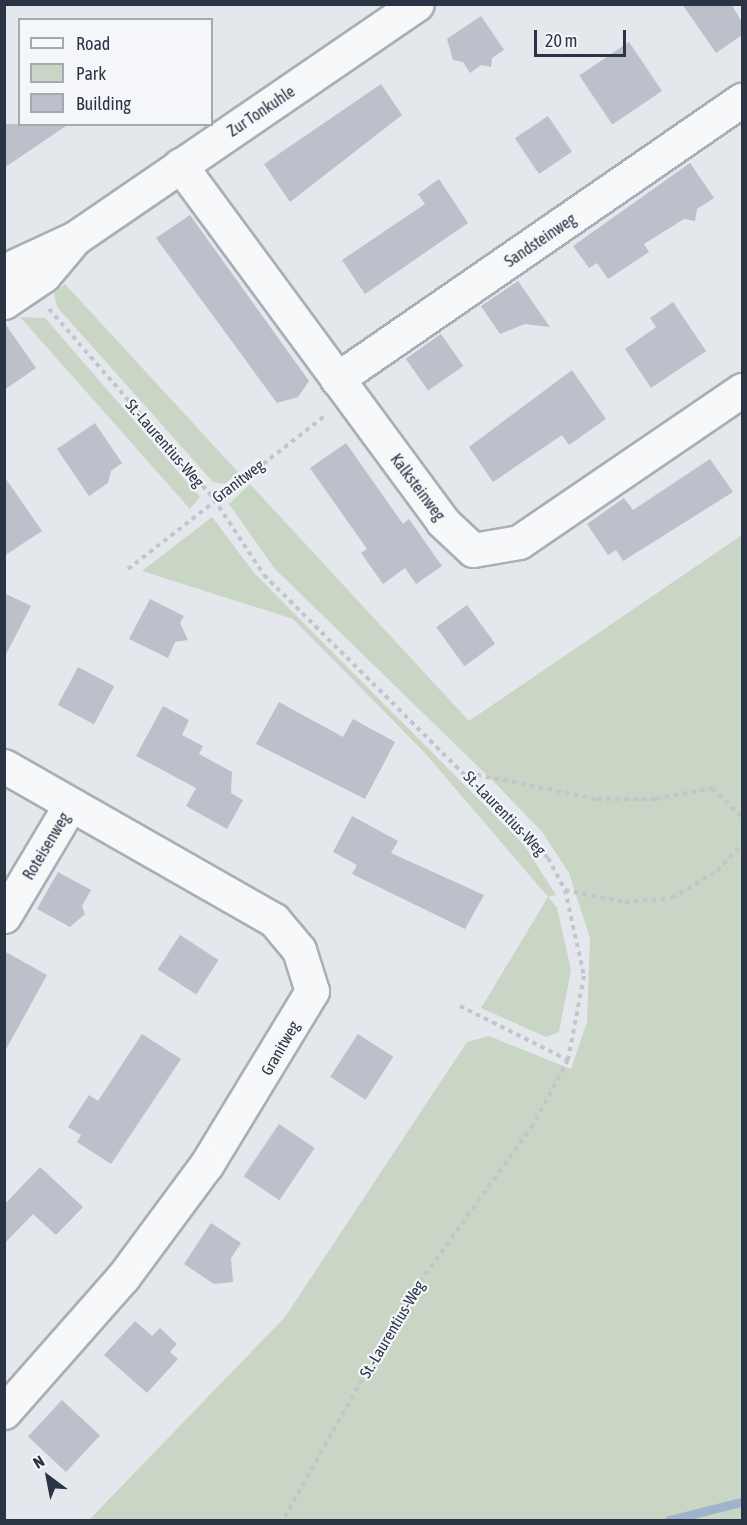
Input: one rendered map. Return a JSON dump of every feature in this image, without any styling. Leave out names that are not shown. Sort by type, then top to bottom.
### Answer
[{"type":"street","name":"Zur Tonkuhle","points":[[4,271],[75,238],[417,4]]},
{"type":"street","name":"Sandsteinweg","points":[[344,388],[742,100]]},
{"type":"street","name":"Kalksteinweg","points":[[180,165],[442,521],[473,550],[519,542],[742,390]]},
{"type":"street","name":"Zur Tonkuhle","points":[[4,302],[44,275],[75,238]]},
{"type":"street","name":"Granitweg","points":[[4,766],[69,807],[274,920],[299,950],[312,991],[206,1165],[123,1277],[4,1412]]},
{"type":"street","name":"Roteisenweg","points":[[4,916],[69,807]]},
{"type":"path","name":"St.-Laurentius-Weg","points":[[41,305],[214,499],[264,575],[468,773],[548,858],[565,890],[584,976],[568,1060],[533,1125],[406,1301],[283,1521]]},
{"type":"path","name":"Granitweg","points":[[128,569],[344,388]]},
{"type":"path","points":[[468,773],[597,799],[656,799],[712,788],[742,817]]},
{"type":"path","points":[[565,890],[625,902],[672,898],[717,871],[742,844]]},
{"type":"path","points":[[460,1006],[568,1060]]},
{"type":"green space","points":[[177,193],[74,263],[117,225],[158,198]]},
{"type":"green space","points":[[65,284],[238,472],[225,484],[213,482],[57,307],[54,293]]},
{"type":"green space","points":[[20,317],[45,318],[200,497],[190,509]]},
{"type":"green space","points":[[250,484],[469,721],[742,535],[742,1520],[89,1520],[285,1317],[467,1042],[489,1036],[571,1069],[587,1022],[590,938],[569,873],[543,833],[497,785],[275,569],[229,504]]},
{"type":"green space","points":[[212,517],[255,574],[524,845],[556,895],[548,897],[424,752],[293,619],[142,571]]},
{"type":"green space","points":[[548,897],[557,908],[571,970],[559,1032],[546,1037],[481,1008]]},
{"type":"building","points":[[682,4],[731,4],[742,22],[742,35],[716,53]]},
{"type":"building","points":[[481,16],[504,50],[492,58],[491,67],[481,65],[470,73],[463,62],[453,60],[447,39]]},
{"type":"building","points":[[629,42],[662,91],[612,124],[579,76]]},
{"type":"building","points":[[381,84],[402,115],[290,202],[264,164]]},
{"type":"building","points":[[548,116],[572,152],[539,174],[515,138]]},
{"type":"building","points":[[4,124],[66,126],[4,168]]},
{"type":"building","points":[[690,163],[714,198],[697,209],[695,221],[684,219],[644,244],[649,252],[608,279],[597,263],[589,268],[573,246]]},
{"type":"building","points":[[439,179],[468,223],[365,294],[342,260],[425,204],[418,194]]},
{"type":"building","points":[[190,215],[309,381],[298,397],[277,403],[156,238]]},
{"type":"building","points":[[518,281],[550,327],[525,324],[500,334],[481,306]]},
{"type":"building","points":[[673,302],[706,351],[651,388],[625,349],[656,327],[650,318]]},
{"type":"building","points":[[4,322],[36,368],[4,390]]},
{"type":"building","points":[[441,334],[463,366],[428,391],[406,359]]},
{"type":"building","points":[[572,370],[606,419],[569,445],[562,435],[493,482],[469,447]]},
{"type":"building","points":[[95,423],[122,463],[111,471],[108,483],[89,496],[57,449]]},
{"type":"building","points":[[346,443],[403,524],[409,519],[442,566],[416,584],[405,568],[383,584],[361,553],[367,549],[310,468]]},
{"type":"building","points":[[710,459],[733,492],[623,561],[616,550],[608,555],[587,524],[624,498],[633,510]]},
{"type":"building","points":[[4,476],[42,531],[4,556]]},
{"type":"building","points":[[4,593],[31,606],[4,658]]},
{"type":"building","points":[[150,599],[184,616],[180,623],[188,640],[175,642],[168,658],[129,639]]},
{"type":"building","points":[[467,605],[495,644],[464,666],[436,627]]},
{"type":"building","points":[[78,667],[114,686],[94,724],[58,705]]},
{"type":"building","points":[[279,702],[343,737],[353,719],[395,742],[365,799],[256,744]]},
{"type":"building","points":[[163,706],[189,720],[182,735],[203,746],[199,754],[232,772],[231,793],[243,800],[227,829],[186,806],[196,788],[136,756]]},
{"type":"building","points":[[352,816],[398,841],[391,853],[484,895],[465,929],[352,874],[357,865],[333,852]]},
{"type":"building","points":[[58,872],[91,890],[82,906],[85,914],[70,927],[37,909]]},
{"type":"building","points":[[180,935],[219,960],[196,994],[158,969]]},
{"type":"building","points":[[4,951],[47,975],[4,1053]]},
{"type":"building","points":[[142,1034],[181,1059],[111,1164],[77,1142],[81,1135],[68,1127],[89,1095],[98,1101]]},
{"type":"building","points":[[358,1034],[393,1057],[365,1100],[330,1077]]},
{"type":"building","points":[[279,1124],[315,1148],[279,1200],[244,1176]]},
{"type":"building","points":[[40,1167],[83,1207],[56,1235],[33,1214],[4,1244],[4,1205]]},
{"type":"building","points":[[211,1223],[241,1243],[231,1258],[233,1282],[214,1284],[184,1264]]},
{"type":"building","points":[[135,1321],[152,1336],[160,1328],[177,1344],[170,1352],[178,1359],[147,1393],[104,1355]]},
{"type":"building","points":[[62,1400],[100,1435],[66,1472],[28,1437]]},
{"type":"waterway","points":[[669,1520],[742,1502]]}]
